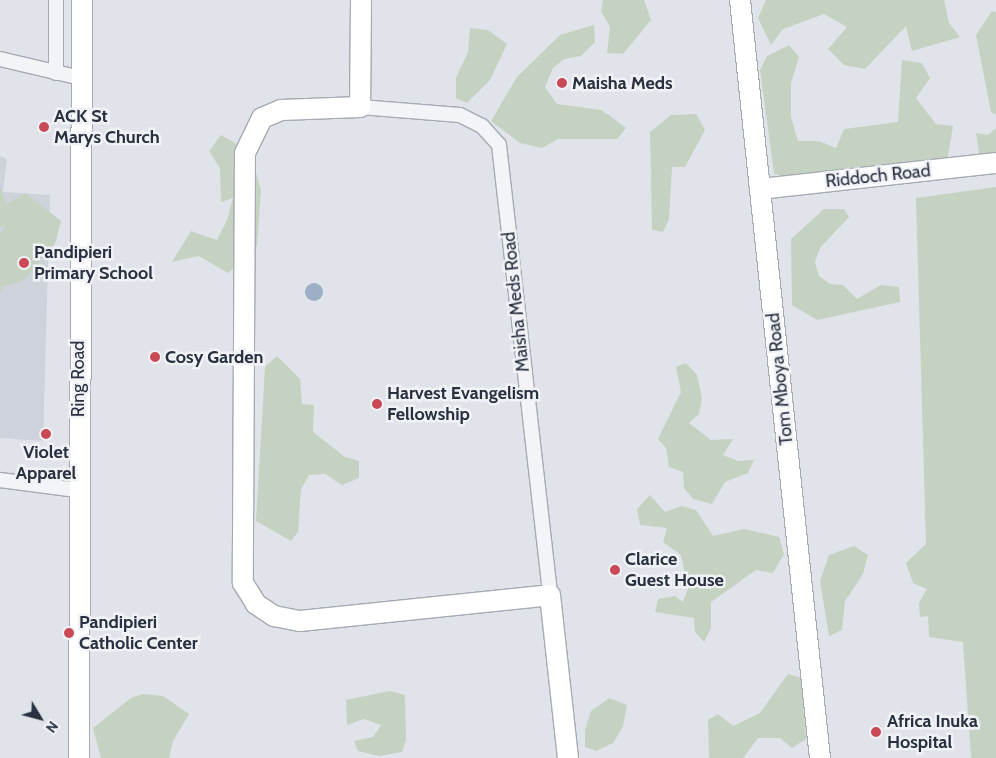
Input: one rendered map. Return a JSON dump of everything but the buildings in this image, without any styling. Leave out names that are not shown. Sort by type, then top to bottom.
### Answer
[{"type":"street","points":[[56,0],[56,73]]},
{"type":"street","name":"Ring Road","points":[[79,758],[77,490],[82,0]]},
{"type":"street","points":[[361,0],[360,107],[281,110],[262,118],[246,152],[244,583],[256,604],[274,616],[300,621],[550,595]]},
{"type":"street","name":"Tom Mboya Road","points":[[740,0],[820,758]]},
{"type":"street","points":[[0,59],[81,78]]},
{"type":"street","name":"Maisha Meds Road","points":[[360,107],[460,115],[482,126],[499,145],[568,758]]},
{"type":"street","name":"Riddoch Road","points":[[760,189],[996,163]]},
{"type":"street","points":[[0,480],[77,490]]},
{"type":"shaded area","name":"Pandipieri Primary School","points":[[0,156],[7,159],[3,192],[50,195],[43,441],[0,438]]},
{"type":"green space","points":[[603,0],[644,0],[651,20],[623,54],[607,53],[610,27],[601,11]]},
{"type":"green space","points":[[766,0],[944,0],[949,23],[960,37],[912,51],[906,26],[865,69],[844,65],[828,49],[847,27],[824,14],[783,29],[771,45],[758,18]]},
{"type":"green space","points":[[992,11],[996,12],[996,115],[991,112],[976,35]]},
{"type":"green space","points":[[594,25],[595,42],[581,56],[564,59],[553,68],[545,87],[557,104],[601,110],[613,118],[626,128],[617,139],[558,139],[542,148],[520,143],[491,121],[517,77],[560,35]]},
{"type":"green space","points":[[470,28],[488,30],[507,44],[490,80],[467,103],[456,98],[456,78],[468,52]]},
{"type":"green space","points":[[789,45],[799,57],[791,83],[791,117],[798,141],[819,141],[836,148],[844,129],[898,122],[902,60],[922,63],[930,78],[916,98],[936,124],[953,126],[947,161],[798,179],[774,174],[760,70],[767,56]]},
{"type":"green space","points":[[696,114],[705,130],[685,167],[672,167],[669,219],[663,232],[652,230],[650,132],[671,115]]},
{"type":"green space","points":[[996,128],[996,158],[980,160],[976,133],[988,135]]},
{"type":"green space","points":[[221,135],[235,143],[255,170],[261,189],[257,246],[228,273],[199,256],[172,262],[191,231],[217,240],[227,220],[233,198],[221,202],[220,168],[209,151]]},
{"type":"green space","points":[[0,187],[6,204],[26,193],[61,221],[55,244],[23,281],[3,286],[0,294],[0,234],[6,226],[0,227]]},
{"type":"green space","points":[[996,187],[996,758],[971,758],[963,642],[929,637],[928,616],[920,617],[919,603],[927,589],[913,583],[906,563],[926,544],[916,198]]},
{"type":"green space","points":[[824,209],[844,209],[849,217],[820,248],[815,262],[819,276],[830,284],[843,285],[857,299],[881,285],[899,287],[900,302],[817,320],[792,305],[791,239]]},
{"type":"green space","points":[[277,356],[300,379],[302,404],[314,405],[313,432],[345,457],[359,461],[359,478],[342,485],[325,474],[309,475],[301,489],[298,532],[291,541],[256,521],[265,367]]},
{"type":"green space","points":[[686,363],[697,375],[702,398],[699,414],[689,423],[711,440],[733,439],[723,455],[738,461],[754,460],[748,473],[725,482],[712,504],[693,499],[684,488],[683,472],[669,467],[666,448],[658,439],[681,392],[676,367]]},
{"type":"green space","points":[[650,495],[665,512],[681,506],[696,510],[713,536],[744,529],[779,537],[784,554],[773,573],[756,570],[711,602],[711,628],[704,642],[695,632],[694,618],[655,612],[658,599],[675,596],[683,602],[688,588],[681,555],[663,542],[667,528],[640,525],[637,509]]},
{"type":"green space","points":[[854,546],[868,555],[863,574],[845,601],[842,630],[829,636],[820,581],[829,555]]},
{"type":"green space","points":[[788,674],[801,678],[806,739],[792,748],[780,738],[758,738],[743,758],[709,758],[708,720],[718,714],[733,726],[760,713]]},
{"type":"green space","points":[[390,691],[405,695],[406,740],[402,752],[379,756],[358,751],[354,741],[373,737],[381,725],[364,719],[347,725],[346,700]]},
{"type":"green space","points":[[143,694],[163,696],[189,714],[173,741],[169,758],[101,758],[93,728],[131,698]]},
{"type":"green space","points":[[609,698],[627,705],[623,726],[613,743],[596,751],[585,747],[585,730],[591,711]]},
{"type":"water","points":[[314,283],[320,286],[323,292],[320,298],[314,301],[308,298],[305,292],[308,286]]},
{"type":"place","name":"Maisha Meds","points":[[562,83]]},
{"type":"place","name":"ACK St Marys Church","points":[[44,127]]},
{"type":"place","name":"Pandipieri Primary School","points":[[24,263]]},
{"type":"place","name":"Cosy Garden","points":[[155,357]]},
{"type":"place","name":"Harvest Evangelism Fellowship","points":[[377,404]]},
{"type":"place","name":"Violet Apparel","points":[[46,434]]},
{"type":"place","name":"Clarice Guest House","points":[[615,570]]},
{"type":"place","name":"Pandipieri Catholic Center","points":[[69,633]]},
{"type":"place","name":"Africa Inuka Hospital","points":[[876,732]]}]
